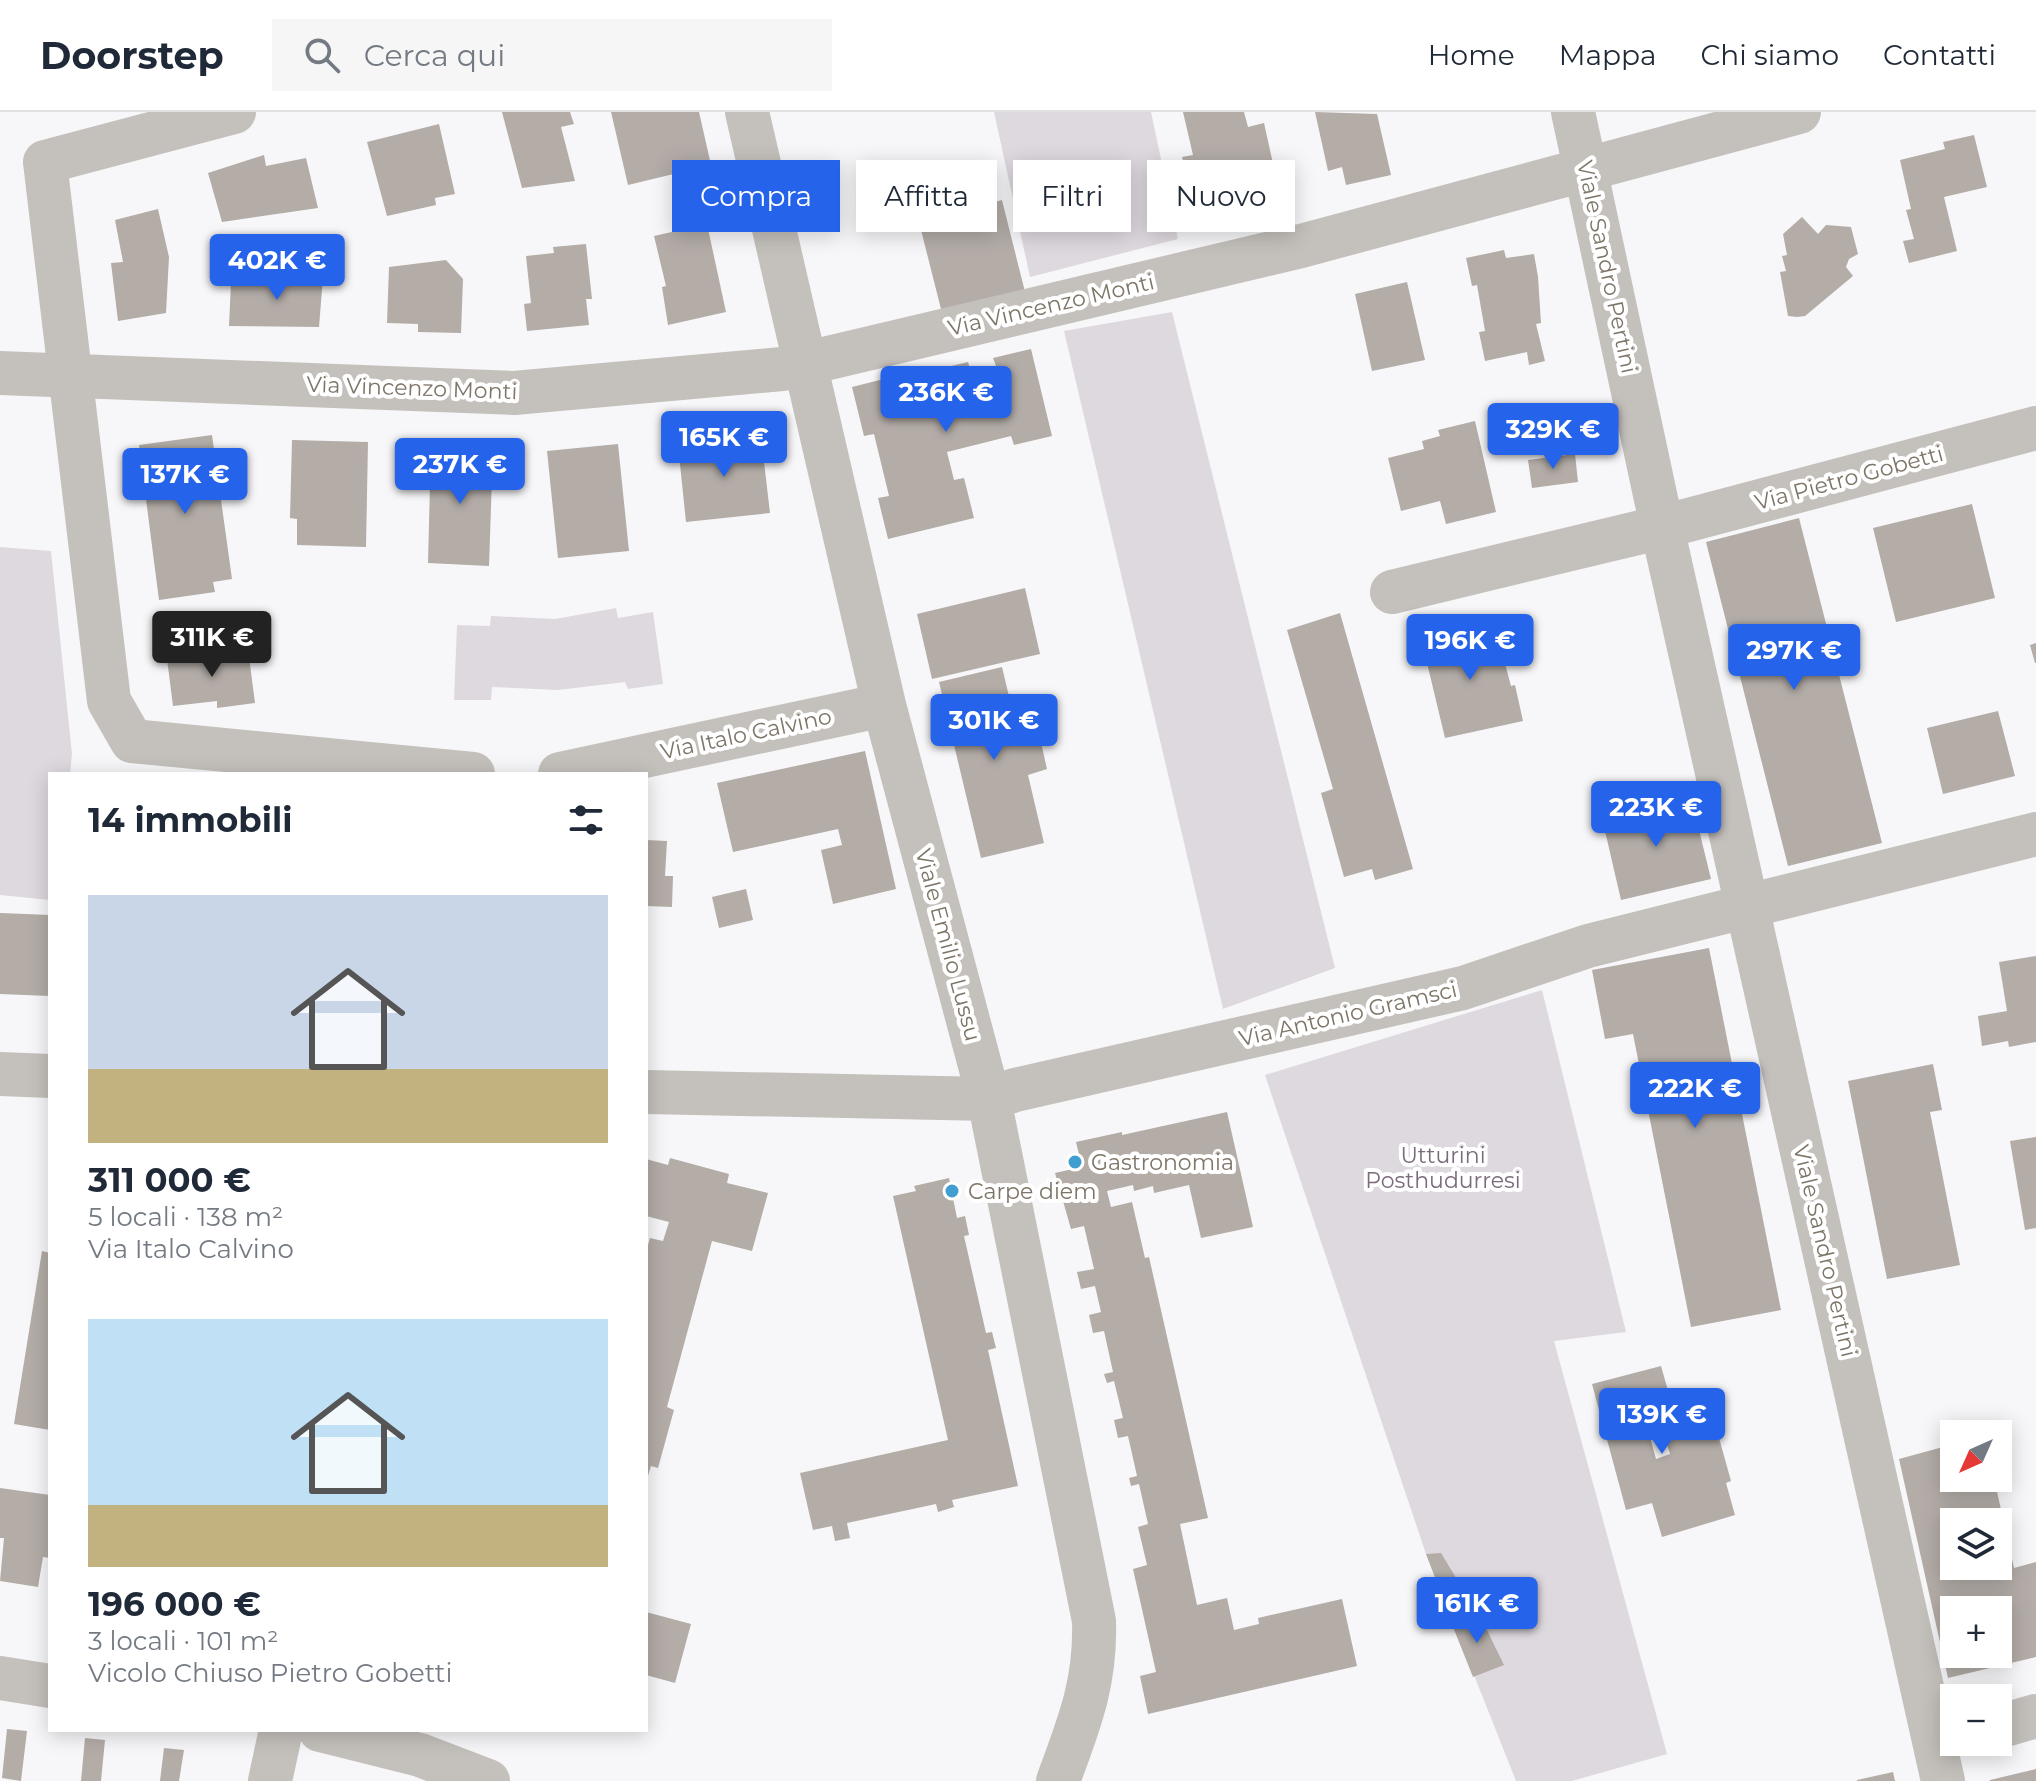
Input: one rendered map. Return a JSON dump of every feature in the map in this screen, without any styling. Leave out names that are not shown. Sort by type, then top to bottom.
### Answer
[{"type":"street","points":[[234,112],[45,162],[109,701],[132,741],[452,772]]},
{"type":"street","name":"Viale Emilio Lussu","points":[[747,112],[884,705],[989,1099],[1094,1621],[1096,1656],[1087,1702],[1058,1781]]},
{"type":"street","name":"Viale Sandro Pertini","points":[[1573,112],[1747,908],[1940,1738]]},
{"type":"street","name":"Via Vincenzo Monti","points":[[0,373],[514,393],[782,369],[1301,246],[1799,112]]},
{"type":"street","name":"Via Pietro Gobetti","points":[[1392,592],[1662,527],[2036,428]]},
{"type":"street","name":"Via Italo Calvino","points":[[569,772],[884,705]]},
{"type":"street","name":"Via Antonio Gramsci","points":[[648,1092],[989,1099],[1015,1090],[1463,988],[1588,946],[2036,834]]},
{"type":"street","points":[[0,1074],[48,1076]]},
{"type":"street","points":[[0,1678],[48,1686]]},
{"type":"street","points":[[2012,1723],[2036,1716]]},
{"type":"street","points":[[270,1781],[281,1732]]},
{"type":"street","points":[[328,1732],[420,1755],[488,1781]]},
{"type":"green space","points":[[994,112],[1151,112],[1161,160],[1147,160],[1147,232],[1177,232],[1178,239],[1030,277],[1020,232],[1131,232],[1131,160],[1013,160],[1013,199]]},
{"type":"green space","points":[[1172,312],[1335,968],[1223,1009],[1064,331]]},
{"type":"green space","points":[[0,547],[51,551],[72,754],[70,772],[48,772],[48,900],[0,895]]},
{"type":"green space","points":[[616,608],[618,618],[653,612],[663,684],[628,689],[625,682],[558,690],[492,687],[491,700],[454,700],[457,625],[490,626],[491,616],[555,619]]},
{"type":"green space","name":"Utturini Posthudurresi","points":[[1542,990],[1626,1332],[1554,1341],[1667,1754],[1572,1781],[1516,1781],[1426,1554],[1265,1075]]},
{"type":"building","points":[[502,112],[570,112],[574,124],[561,127],[575,181],[522,188]]},
{"type":"building","points":[[611,112],[699,112],[710,160],[672,160],[672,174],[628,185]]},
{"type":"building","points":[[1183,112],[1244,112],[1248,127],[1264,123],[1272,160],[1183,160],[1182,157],[1193,155]]},
{"type":"building","points":[[1315,112],[1377,114],[1391,175],[1346,185],[1342,167],[1328,171]]},
{"type":"building","points":[[439,124],[455,194],[435,198],[436,205],[387,216],[367,142]]},
{"type":"building","points":[[1974,135],[1987,187],[1944,197],[1957,251],[1909,263],[1903,241],[1914,239],[1906,210],[1911,209],[1900,160],[1945,149],[1943,142]]},
{"type":"building","points":[[264,155],[266,166],[306,158],[318,208],[222,222],[208,173]]},
{"type":"building","points":[[1002,200],[1025,292],[942,313],[922,232],[997,232],[997,201]]},
{"type":"building","points":[[158,209],[169,257],[166,313],[118,321],[111,263],[123,262],[115,220]]},
{"type":"building","points":[[1802,217],[1818,234],[1826,225],[1851,227],[1858,254],[1849,259],[1846,267],[1853,276],[1805,316],[1797,317],[1788,316],[1780,272],[1786,271],[1782,256],[1787,255],[1783,234]]},
{"type":"building","points":[[672,232],[709,232],[726,312],[668,325],[662,287],[666,286],[654,236]]},
{"type":"building","points":[[586,244],[592,299],[586,299],[589,325],[527,331],[524,304],[531,303],[526,256],[554,253],[553,247]]},
{"type":"building","points":[[1504,250],[1506,258],[1534,254],[1541,323],[1536,324],[1545,361],[1529,365],[1527,352],[1485,361],[1479,332],[1485,331],[1477,285],[1472,286],[1466,258]]},
{"type":"building","points":[[446,260],[463,279],[461,333],[418,332],[418,324],[387,323],[389,267]]},
{"type":"building","points":[[292,275],[323,277],[319,327],[229,326],[231,282]]},
{"type":"building","points":[[1407,282],[1425,360],[1372,371],[1355,294]]},
{"type":"building","points":[[1031,349],[1052,436],[1014,445],[1011,436],[947,452],[954,480],[964,478],[974,518],[888,539],[878,498],[889,496],[874,434],[864,436],[852,387],[900,375],[903,388],[928,383],[926,372],[968,362],[971,372],[996,366],[993,358]]},
{"type":"building","points":[[1475,421],[1496,512],[1446,524],[1440,501],[1401,511],[1388,458],[1424,449],[1422,441],[1440,436],[1438,430]]},
{"type":"building","points":[[212,435],[232,579],[213,582],[215,592],[159,600],[139,445]]},
{"type":"building","points":[[761,436],[770,513],[686,522],[678,445]]},
{"type":"building","points":[[292,440],[368,442],[366,547],[297,545],[297,519],[290,518]]},
{"type":"building","points":[[618,444],[629,551],[558,558],[547,451]]},
{"type":"building","points":[[431,446],[493,448],[489,566],[428,563]]},
{"type":"building","points":[[1575,454],[1578,482],[1532,488],[1528,460]]},
{"type":"building","points":[[1972,504],[1995,598],[1896,622],[1873,528]]},
{"type":"building","points":[[1799,518],[1882,843],[1788,866],[1706,542]]},
{"type":"building","points":[[1025,588],[1040,654],[932,679],[917,614]]},
{"type":"building","points":[[1340,613],[1413,869],[1375,880],[1372,869],[1344,877],[1321,793],[1333,789],[1287,630]]},
{"type":"building","points":[[1488,623],[1496,657],[1503,656],[1511,686],[1515,685],[1523,721],[1445,738],[1421,638]]},
{"type":"building","points":[[2036,643],[2036,663],[2035,663],[2030,645]]},
{"type":"building","points":[[248,649],[255,703],[217,708],[217,701],[173,706],[167,659]]},
{"type":"building","points":[[1002,667],[1018,734],[1038,729],[1047,769],[1028,775],[1044,843],[981,858],[939,682]]},
{"type":"building","points":[[1998,711],[2015,776],[1943,794],[1927,728]]},
{"type":"building","points":[[865,751],[896,889],[833,904],[821,850],[842,845],[838,829],[733,852],[717,783]]},
{"type":"building","points":[[1691,797],[1711,879],[1621,900],[1602,818]]},
{"type":"building","points":[[648,840],[667,841],[665,876],[673,876],[672,907],[648,906]]},
{"type":"building","points":[[746,889],[753,920],[719,928],[712,897]]},
{"type":"building","points":[[0,913],[48,915],[48,996],[0,994]]},
{"type":"building","points":[[1709,948],[1781,1310],[1691,1327],[1633,1034],[1605,1039],[1592,970]]},
{"type":"building","points":[[2036,956],[2036,1042],[2009,1047],[2008,1041],[1982,1046],[1978,1016],[2007,1011],[1999,962]]},
{"type":"building","points":[[1933,1064],[1942,1110],[1930,1112],[1960,1265],[1887,1279],[1848,1081]]},
{"type":"building","points":[[1227,1112],[1253,1227],[1201,1238],[1189,1185],[1154,1193],[1153,1186],[1134,1191],[1133,1185],[1107,1191],[1111,1207],[1132,1202],[1145,1258],[1149,1257],[1208,1518],[1180,1524],[1197,1605],[1227,1598],[1234,1630],[1259,1624],[1258,1618],[1342,1599],[1357,1666],[1148,1714],[1140,1676],[1156,1672],[1133,1569],[1147,1565],[1138,1527],[1148,1524],[1139,1484],[1131,1486],[1129,1478],[1137,1476],[1128,1436],[1118,1438],[1114,1420],[1123,1418],[1114,1381],[1107,1383],[1104,1374],[1113,1372],[1104,1331],[1093,1333],[1089,1315],[1101,1312],[1095,1286],[1081,1289],[1077,1272],[1094,1269],[1084,1226],[1071,1229],[1055,1173],[1082,1167],[1076,1142]]},
{"type":"building","points":[[2036,1137],[2036,1228],[2025,1230],[2010,1141]]},
{"type":"building","points":[[670,1158],[729,1174],[727,1183],[768,1193],[752,1251],[712,1241],[667,1407],[674,1410],[658,1468],[651,1466],[648,1476],[648,1245],[650,1238],[663,1241],[669,1222],[648,1217],[648,1160],[668,1165]]},
{"type":"building","points":[[949,1178],[957,1218],[965,1216],[969,1235],[964,1236],[986,1333],[992,1332],[996,1348],[988,1350],[1018,1486],[952,1500],[954,1507],[938,1512],[936,1504],[847,1523],[850,1538],[835,1541],[832,1526],[813,1530],[800,1473],[948,1440],[893,1196],[916,1191],[914,1186]]},
{"type":"building","points":[[42,1251],[48,1252],[48,1430],[14,1424]]},
{"type":"building","points":[[1661,1366],[1673,1408],[1644,1415],[1656,1459],[1670,1454],[1666,1441],[1716,1427],[1731,1481],[1726,1483],[1735,1515],[1662,1537],[1652,1503],[1626,1510],[1592,1384]]},
{"type":"building","points":[[1940,1448],[1940,1492],[1997,1492],[2001,1508],[1940,1508],[1940,1580],[2012,1580],[2012,1559],[2014,1568],[2036,1562],[2036,1657],[2012,1663],[2012,1596],[1940,1596],[1940,1642],[1899,1459]]},
{"type":"building","points":[[0,1488],[48,1495],[48,1558],[43,1557],[38,1587],[0,1581],[4,1538],[0,1538]]},
{"type":"building","points":[[1441,1553],[1467,1596],[1446,1606],[1426,1554]]},
{"type":"building","points":[[648,1613],[691,1624],[675,1683],[648,1676]]},
{"type":"building","points":[[1479,1614],[1504,1665],[1473,1677],[1451,1622]]},
{"type":"building","points":[[1946,1668],[1990,1668],[1948,1678]]},
{"type":"building","points":[[7,1729],[27,1731],[21,1781],[2,1778]]},
{"type":"building","points":[[85,1738],[105,1740],[101,1781],[81,1781]]},
{"type":"building","points":[[164,1748],[184,1750],[179,1781],[160,1781]]},
{"type":"building","points":[[2036,1769],[2036,1781],[1990,1781],[1990,1780]]},
{"type":"building","points":[[1893,1772],[1895,1781],[1857,1781],[1857,1780]]},
{"type":"place","name":"Gastronomia","points":[[1075,1162]]},
{"type":"place","name":"Carpe diem","points":[[952,1191]]}]
